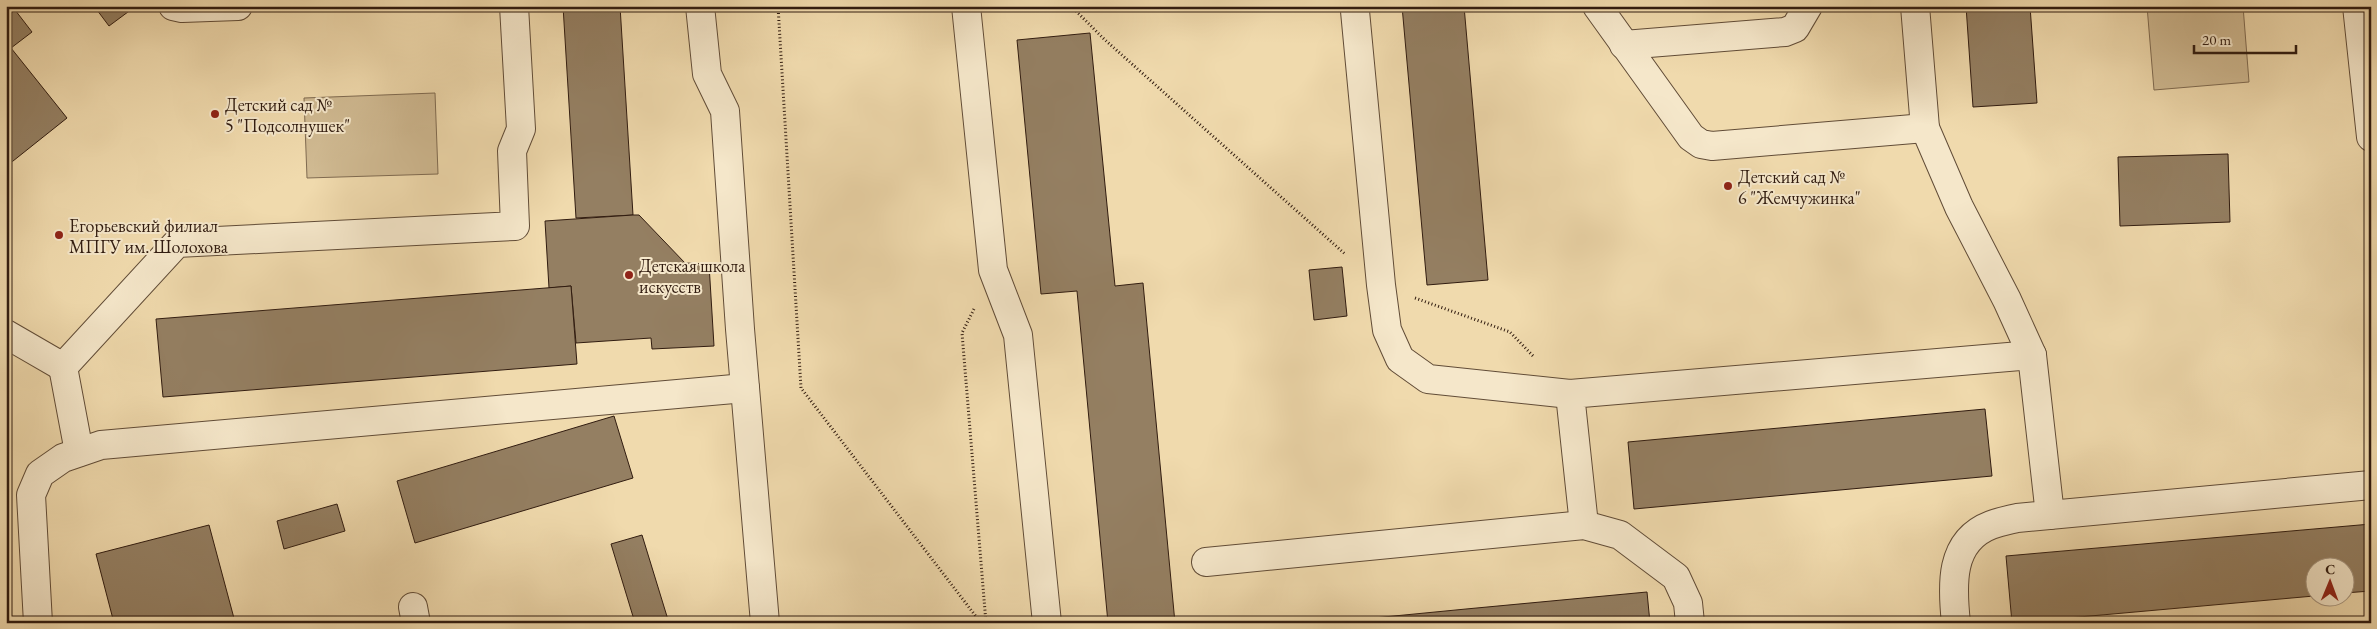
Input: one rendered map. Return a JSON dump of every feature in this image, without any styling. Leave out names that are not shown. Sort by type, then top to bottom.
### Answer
[{"type":"lane","points":[[174,6],[182,8],[238,6]]},
{"type":"lane","points":[[63,367],[177,243],[515,226],[512,151],[521,129],[514,6]]},
{"type":"lane","points":[[700,6],[707,74],[725,111],[745,388],[765,623]]},
{"type":"lane","points":[[966,6],[992,270],[1018,335],[1047,623]]},
{"type":"lane","points":[[1597,6],[1691,137],[1701,144],[1712,146],[1925,128]]},
{"type":"lane","points":[[1624,44],[1785,32],[1795,28],[1808,6]]},
{"type":"lane","points":[[1914,6],[1925,128],[1959,207],[2032,355],[2050,515]]},
{"type":"lane","points":[[2357,6],[2371,137]]},
{"type":"lane","points":[[1355,11],[1380,285],[1387,330],[1400,360],[1428,379],[1570,394],[2032,355]]},
{"type":"lane","points":[[6,334],[63,367],[79,452]]},
{"type":"lane","points":[[38,623],[31,495],[40,474],[63,458],[100,445],[745,388]]},
{"type":"lane","points":[[1570,394],[1584,525]]},
{"type":"lane","points":[[1956,623],[1952,586],[1957,561],[1970,538],[1990,526],[2017,518],[2371,485]]},
{"type":"lane","points":[[1206,562],[1584,525],[1620,535],[1676,577],[1688,603],[1690,623]]},
{"type":"path","points":[[778,6],[801,388],[981,623]]},
{"type":"path","points":[[1071,6],[1104,39],[1380,285],[1510,332],[1537,360]]},
{"type":"path","points":[[986,623],[962,333],[992,270]]},
{"type":"shaded area","points":[[2147,6],[2243,6],[2249,82],[2154,90]]},
{"type":"shaded area","points":[[435,93],[438,174],[307,178],[304,98]]},
{"type":"building","points":[[6,6],[12,6],[32,32],[11,48],[67,118],[8,165],[6,163]]},
{"type":"building","points":[[94,6],[136,6],[109,26]]},
{"type":"building","points":[[563,6],[620,6],[633,215],[576,218]]},
{"type":"building","points":[[1402,6],[1464,6],[1488,280],[1427,285]]},
{"type":"building","points":[[1644,6],[1680,6],[1680,7],[1644,10]]},
{"type":"building","points":[[1966,6],[2030,6],[2037,103],[1973,107]]},
{"type":"building","points":[[1090,33],[1115,286],[1143,283],[1175,623],[1108,623],[1077,291],[1041,294],[1017,40]]},
{"type":"building","points":[[2228,154],[2230,222],[2120,226],[2118,157]]},
{"type":"building","name":"Детская школа искусств","points":[[639,215],[685,263],[709,264],[714,346],[652,349],[651,338],[576,343],[571,286],[549,288],[545,221]]},
{"type":"building","points":[[1342,267],[1347,316],[1314,320],[1309,270]]},
{"type":"building","points":[[571,286],[577,364],[163,397],[156,319]]},
{"type":"building","points":[[1985,409],[1992,476],[1634,509],[1628,442]]},
{"type":"building","points":[[614,416],[633,478],[415,543],[397,481]]},
{"type":"building","points":[[337,504],[345,531],[284,549],[277,521]]},
{"type":"building","points":[[2371,524],[2371,591],[2354,592],[2354,556],[2304,556],[2304,597],[2012,623],[2006,556]]},
{"type":"building","points":[[209,525],[235,622],[114,623],[96,554]]},
{"type":"building","points":[[642,535],[669,623],[635,623],[611,544]]},
{"type":"building","points":[[1647,592],[1650,623],[1322,623],[1466,609]]},
{"type":"place","name":"Детский сад № 5 \"Подсолнушек\"","points":[[215,114]]},
{"type":"place","name":"Детский сад № 6 \"Жемчужинка\"","points":[[1728,186]]},
{"type":"place","name":"Егорьевский филиал МПГУ им. Шолохова","points":[[59,235]]},
{"type":"place","name":"Детская школа искусств","points":[[629,275]]}]
